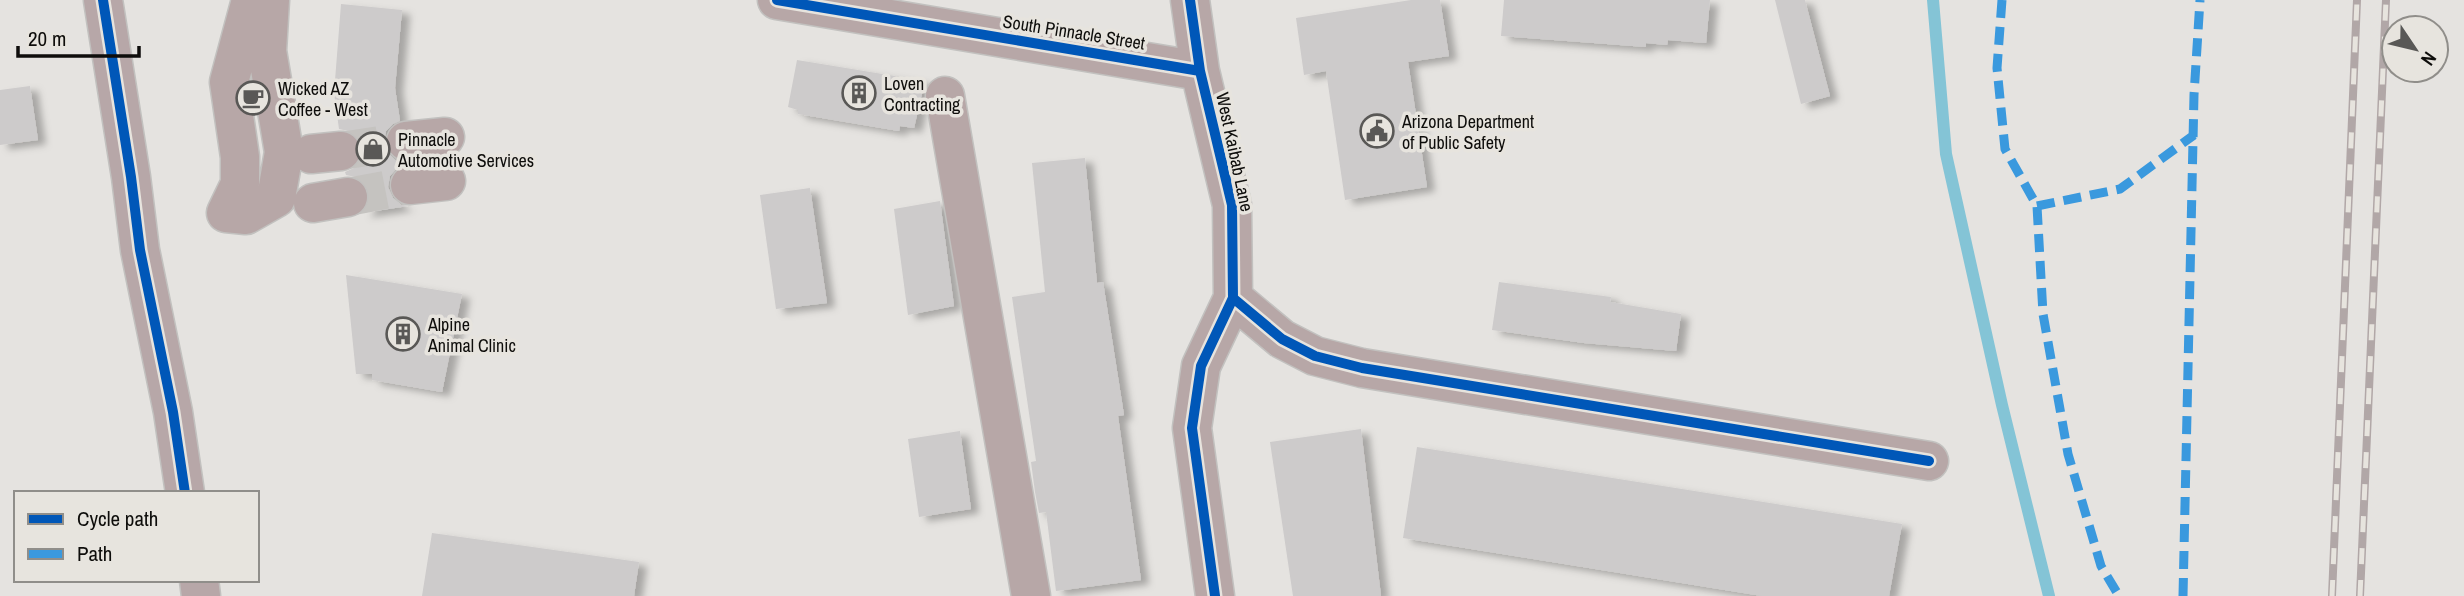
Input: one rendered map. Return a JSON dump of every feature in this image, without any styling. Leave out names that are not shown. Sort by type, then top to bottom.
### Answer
[{"type":"main road","points":[[103,0],[140,250],[173,412],[186,491]]},
{"type":"street","points":[[251,0],[229,82],[240,157],[240,184],[226,213],[246,215],[276,198],[284,152],[267,51],[270,0]]},
{"type":"street","name":"South Pinnacle Street","points":[[777,0],[1200,71]]},
{"type":"street","name":"West Kaibab Lane","points":[[1190,0],[1200,71],[1232,205],[1233,298],[1201,366],[1192,428],[1215,596]]},
{"type":"street","points":[[945,96],[1031,596]]},
{"type":"street","points":[[1233,298],[1282,339],[1315,356],[1362,368],[1928,461]]},
{"type":"building","name":"Arizona Department of Public Safety","points":[[1411,0],[1440,0],[1449,56],[1408,62],[1427,187],[1345,200],[1326,71],[1304,75],[1296,18]]},
{"type":"building","points":[[1504,0],[1710,0],[1706,43],[1668,40],[1667,45],[1646,43],[1646,47],[1501,36]]},
{"type":"building","points":[[1775,0],[1805,0],[1830,96],[1801,104]]},
{"type":"building","name":"Pinnacle Automotive Services","points":[[341,4],[402,10],[395,88],[400,121],[386,131],[384,143],[396,161],[406,163],[390,176],[388,187],[393,198],[401,205],[408,206],[362,213],[369,204],[369,193],[364,183],[345,172],[361,161],[363,150],[358,138],[349,131],[339,129],[334,93]]},
{"type":"building","name":"Loven Contracting","points":[[797,60],[925,81],[914,128],[900,126],[899,131],[798,114],[798,110],[788,107]]},
{"type":"building","points":[[30,86],[38,140],[0,145],[0,90]]},
{"type":"building","points":[[1085,158],[1097,283],[1103,282],[1124,415],[1118,416],[1141,580],[1056,591],[1046,512],[1039,513],[1035,492],[1031,462],[1036,461],[1012,297],[1045,292],[1032,163]]},
{"type":"building","points":[[810,188],[827,303],[776,309],[760,195]]},
{"type":"building","points":[[940,201],[954,306],[908,315],[894,209]]},
{"type":"building","name":"Alpine Animal Clinic","points":[[346,275],[462,294],[442,392],[372,380],[372,374],[356,374]]},
{"type":"building","points":[[1499,282],[1611,297],[1610,302],[1681,314],[1676,351],[1584,343],[1492,330]]},
{"type":"building","points":[[1361,429],[1381,596],[1293,596],[1270,442]]},
{"type":"building","points":[[960,431],[971,509],[919,517],[908,439]]},
{"type":"building","points":[[1417,447],[1902,524],[1889,596],[1762,596],[1403,538]]},
{"type":"building","points":[[432,533],[639,562],[634,596],[422,596]]},
{"type":"waterway","points":[[1933,0],[1946,154],[2002,405],[2049,596]]},
{"type":"tunnel","points":[[341,151],[406,141]]},
{"type":"tunnel","points":[[348,197],[410,185]]},
{"type":"railway","points":[[2332,596],[2357,0]]},
{"type":"railway","points":[[2360,596],[2386,0]]},
{"type":"marked path","points":[[2002,0],[1997,68],[2005,149],[2037,206],[2043,314],[2068,454],[2101,566],[2119,596]]},
{"type":"marked path","points":[[2183,596],[2194,95],[2200,0]]},
{"type":"marked path","points":[[2037,206],[2120,189],[2194,135]]},
{"type":"cycle path","points":[[103,0],[140,250],[173,412],[185,491]]},
{"type":"cycle path","points":[[777,0],[1200,71]]},
{"type":"cycle path","points":[[1190,0],[1200,71],[1232,205],[1233,298],[1201,366],[1192,428],[1215,596]]},
{"type":"cycle path","points":[[1233,298],[1282,339],[1315,356],[1362,368],[1929,461]]},
{"type":"place","name":"Loven Contracting","points":[[859,93]]},
{"type":"place","name":"Wicked AZ Coffee - West","points":[[253,98]]},
{"type":"place","name":"Arizona Department of Public Safety","points":[[1377,131]]},
{"type":"place","name":"Pinnacle Automotive Services","points":[[373,149]]},
{"type":"place","name":"Alpine Animal Clinic","points":[[403,334]]}]
